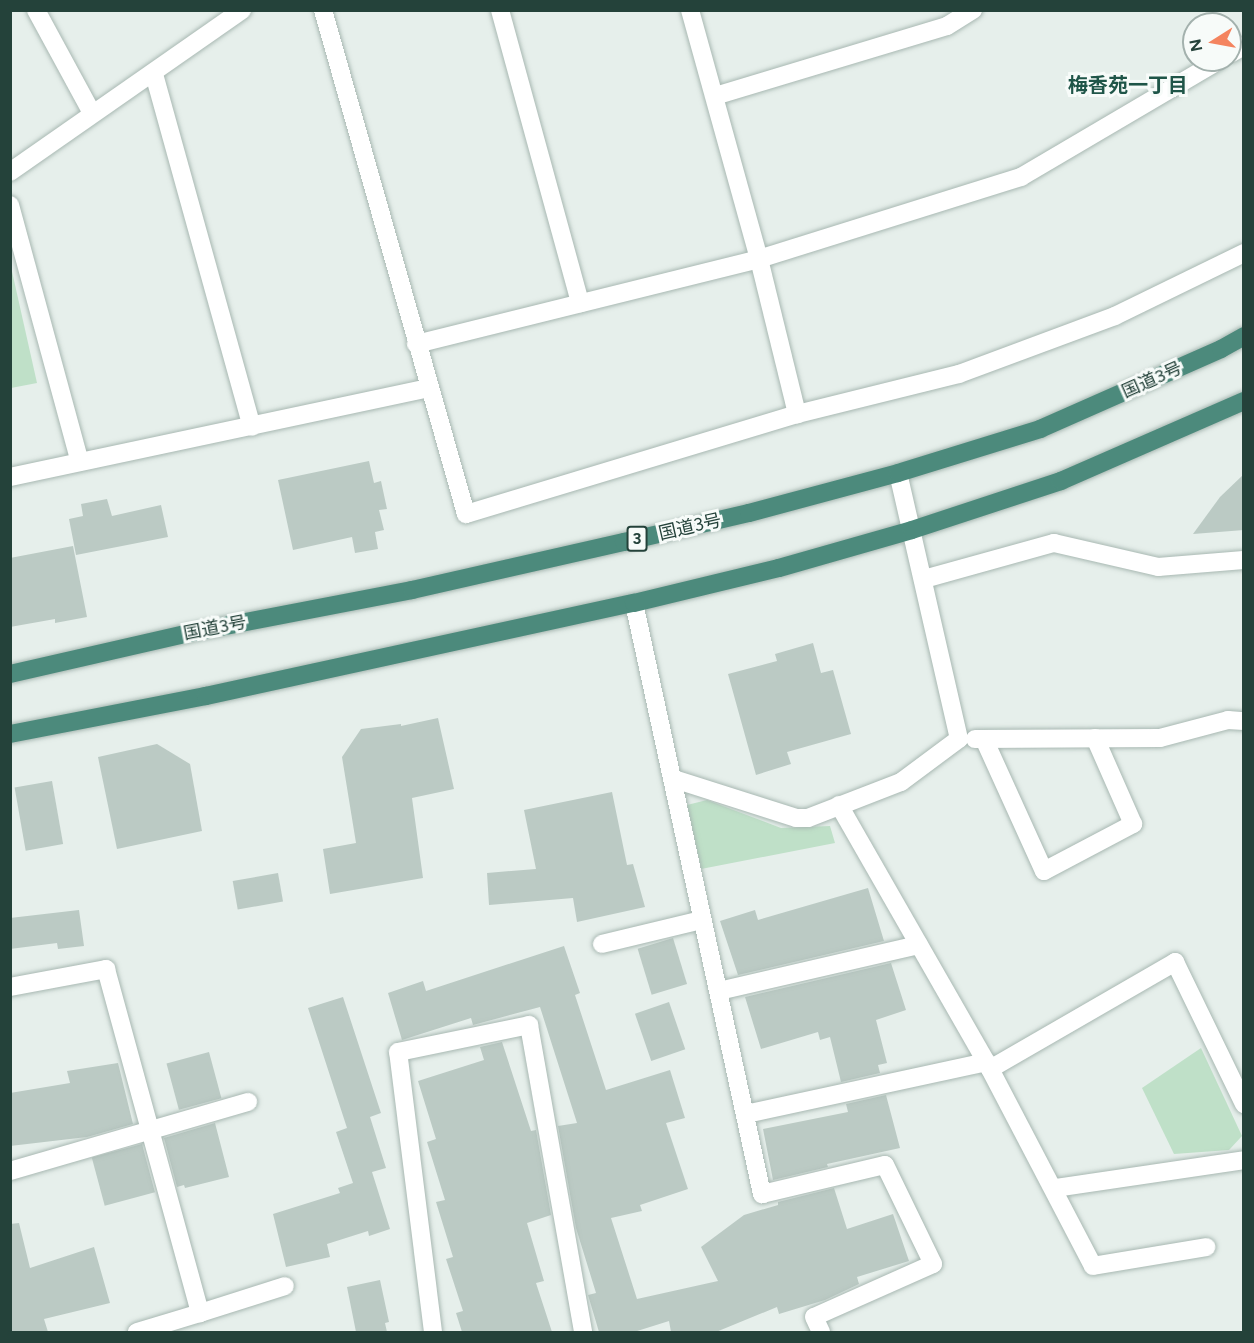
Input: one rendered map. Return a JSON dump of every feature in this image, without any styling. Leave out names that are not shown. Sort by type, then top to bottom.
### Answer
[{"type":"highway","name":"国道3号","points":[[10,674],[189,633],[412,590],[749,513],[898,473],[1040,429],[1221,350],[1244,336]]},
{"type":"highway","points":[[10,734],[206,696],[634,603],[779,568],[912,530],[1061,481],[1244,401]]},
{"type":"street","points":[[36,10],[92,113]]},
{"type":"street","points":[[10,172],[92,113],[154,74],[242,10]]},
{"type":"street","points":[[323,10],[428,388],[466,514],[797,414],[959,374],[1115,316],[1244,253]]},
{"type":"street","points":[[500,10],[580,303]]},
{"type":"street","points":[[690,10],[759,259],[797,414]]},
{"type":"street","points":[[715,96],[947,26],[973,10]]},
{"type":"street","points":[[416,344],[759,259],[1021,177],[1200,72]]},
{"type":"street","points":[[154,74],[252,427]]},
{"type":"street","points":[[10,205],[80,462]]},
{"type":"street","points":[[10,477],[428,388]]},
{"type":"street","points":[[898,473],[959,739]]},
{"type":"street","points":[[924,579],[1054,543],[1158,567],[1244,560]]},
{"type":"street","points":[[634,603],[674,779],[702,920],[762,1194],[885,1165],[933,1264],[814,1317],[822,1332]]},
{"type":"street","points":[[674,779],[796,818],[808,818],[901,782],[959,739],[1160,738],[1228,720],[1244,721]]},
{"type":"street","points":[[984,739],[1044,871],[1133,824],[1095,738]]},
{"type":"street","points":[[839,805],[988,1066],[1055,1188],[1093,1266],[1206,1247]]},
{"type":"street","points":[[602,944],[702,920]]},
{"type":"street","points":[[719,991],[919,945]]},
{"type":"street","points":[[746,1114],[988,1066],[1175,962],[1244,1104]]},
{"type":"street","points":[[10,987],[106,969],[201,1313]]},
{"type":"street","points":[[433,1332],[398,1052],[529,1025],[583,1332]]},
{"type":"street","points":[[10,1171],[248,1102]]},
{"type":"street","points":[[1055,1188],[1244,1160]]},
{"type":"street","points":[[137,1332],[285,1286]]},
{"type":"green space","points":[[11,267],[37,383],[10,388]]},
{"type":"green space","points":[[707,800],[781,828],[830,826],[835,843],[701,869],[687,805]]},
{"type":"green space","points":[[1201,1048],[1242,1136],[1229,1150],[1174,1154],[1142,1088]]},
{"type":"building","points":[[369,461],[374,483],[381,481],[387,509],[379,510],[384,530],[375,532],[378,549],[355,553],[352,537],[293,550],[278,480]]},
{"type":"building","points":[[1244,474],[1244,530],[1193,534],[1220,497]]},
{"type":"building","points":[[107,499],[112,516],[161,505],[168,537],[76,555],[69,519],[83,516],[81,504]]},
{"type":"building","points":[[73,546],[87,617],[55,623],[55,619],[10,627],[10,558]]},
{"type":"building","points":[[813,643],[821,673],[833,670],[851,734],[787,752],[791,764],[756,775],[728,674],[777,661],[775,654]]},
{"type":"building","points":[[438,718],[454,789],[412,798],[423,878],[330,894],[323,849],[356,843],[342,757],[361,729],[401,724],[401,726]]},
{"type":"building","points":[[157,744],[190,764],[202,831],[117,849],[98,757]]},
{"type":"building","points":[[52,781],[63,844],[26,851],[15,788]]},
{"type":"building","points":[[612,792],[627,865],[633,864],[645,907],[577,922],[573,898],[489,905],[487,873],[536,869],[524,810]]},
{"type":"building","points":[[278,873],[283,902],[238,910],[233,881]]},
{"type":"building","points":[[868,888],[884,941],[738,975],[720,921],[755,910],[758,920]]},
{"type":"building","points":[[79,910],[84,946],[58,949],[57,943],[10,949],[10,918]]},
{"type":"building","points":[[673,938],[687,984],[652,995],[638,949]]},
{"type":"building","points":[[564,946],[580,993],[575,995],[606,1090],[670,1070],[685,1118],[666,1123],[688,1189],[640,1205],[642,1211],[611,1218],[637,1299],[718,1281],[701,1247],[744,1215],[778,1205],[778,1202],[834,1188],[847,1229],[893,1214],[909,1261],[857,1277],[859,1284],[825,1300],[779,1314],[777,1307],[716,1332],[671,1332],[669,1321],[634,1332],[599,1332],[588,1295],[596,1293],[576,1228],[558,1126],[577,1123],[540,1007],[473,1025],[471,1018],[402,1040],[388,993],[423,981],[426,991]]},
{"type":"building","points":[[891,963],[906,1010],[876,1020],[887,1063],[878,1065],[880,1073],[841,1082],[830,1037],[820,1040],[818,1032],[761,1049],[745,997]]},
{"type":"building","points":[[343,997],[381,1113],[370,1117],[386,1168],[372,1172],[390,1229],[369,1236],[368,1231],[327,1244],[330,1257],[286,1267],[273,1214],[340,1193],[338,1188],[353,1183],[336,1132],[347,1128],[308,1008]]},
{"type":"building","points":[[669,1002],[685,1049],[651,1061],[635,1014]]},
{"type":"building","points":[[502,1042],[531,1131],[536,1130],[551,1215],[527,1223],[544,1281],[536,1283],[552,1332],[462,1332],[456,1313],[463,1311],[446,1259],[453,1257],[436,1202],[445,1200],[427,1142],[436,1139],[418,1081],[484,1060],[480,1047]]},
{"type":"building","points":[[209,1052],[221,1098],[179,1110],[166,1063]]},
{"type":"building","points":[[118,1063],[133,1124],[87,1137],[10,1146],[10,1093],[70,1083],[67,1071]]},
{"type":"building","points":[[886,1095],[900,1148],[827,1164],[828,1167],[773,1180],[763,1129],[848,1112],[846,1104]]},
{"type":"building","points":[[215,1123],[229,1177],[185,1188],[184,1185],[177,1187],[164,1138]]},
{"type":"building","points":[[142,1144],[155,1192],[105,1206],[92,1157]]},
{"type":"building","points":[[19,1223],[30,1268],[94,1247],[110,1303],[44,1319],[48,1332],[10,1332],[10,1224]]},
{"type":"building","points":[[380,1280],[389,1322],[385,1323],[387,1332],[356,1332],[347,1287]]},
{"type":"district","name":"梅香苑一丁目","points":[[1128,85]]}]
